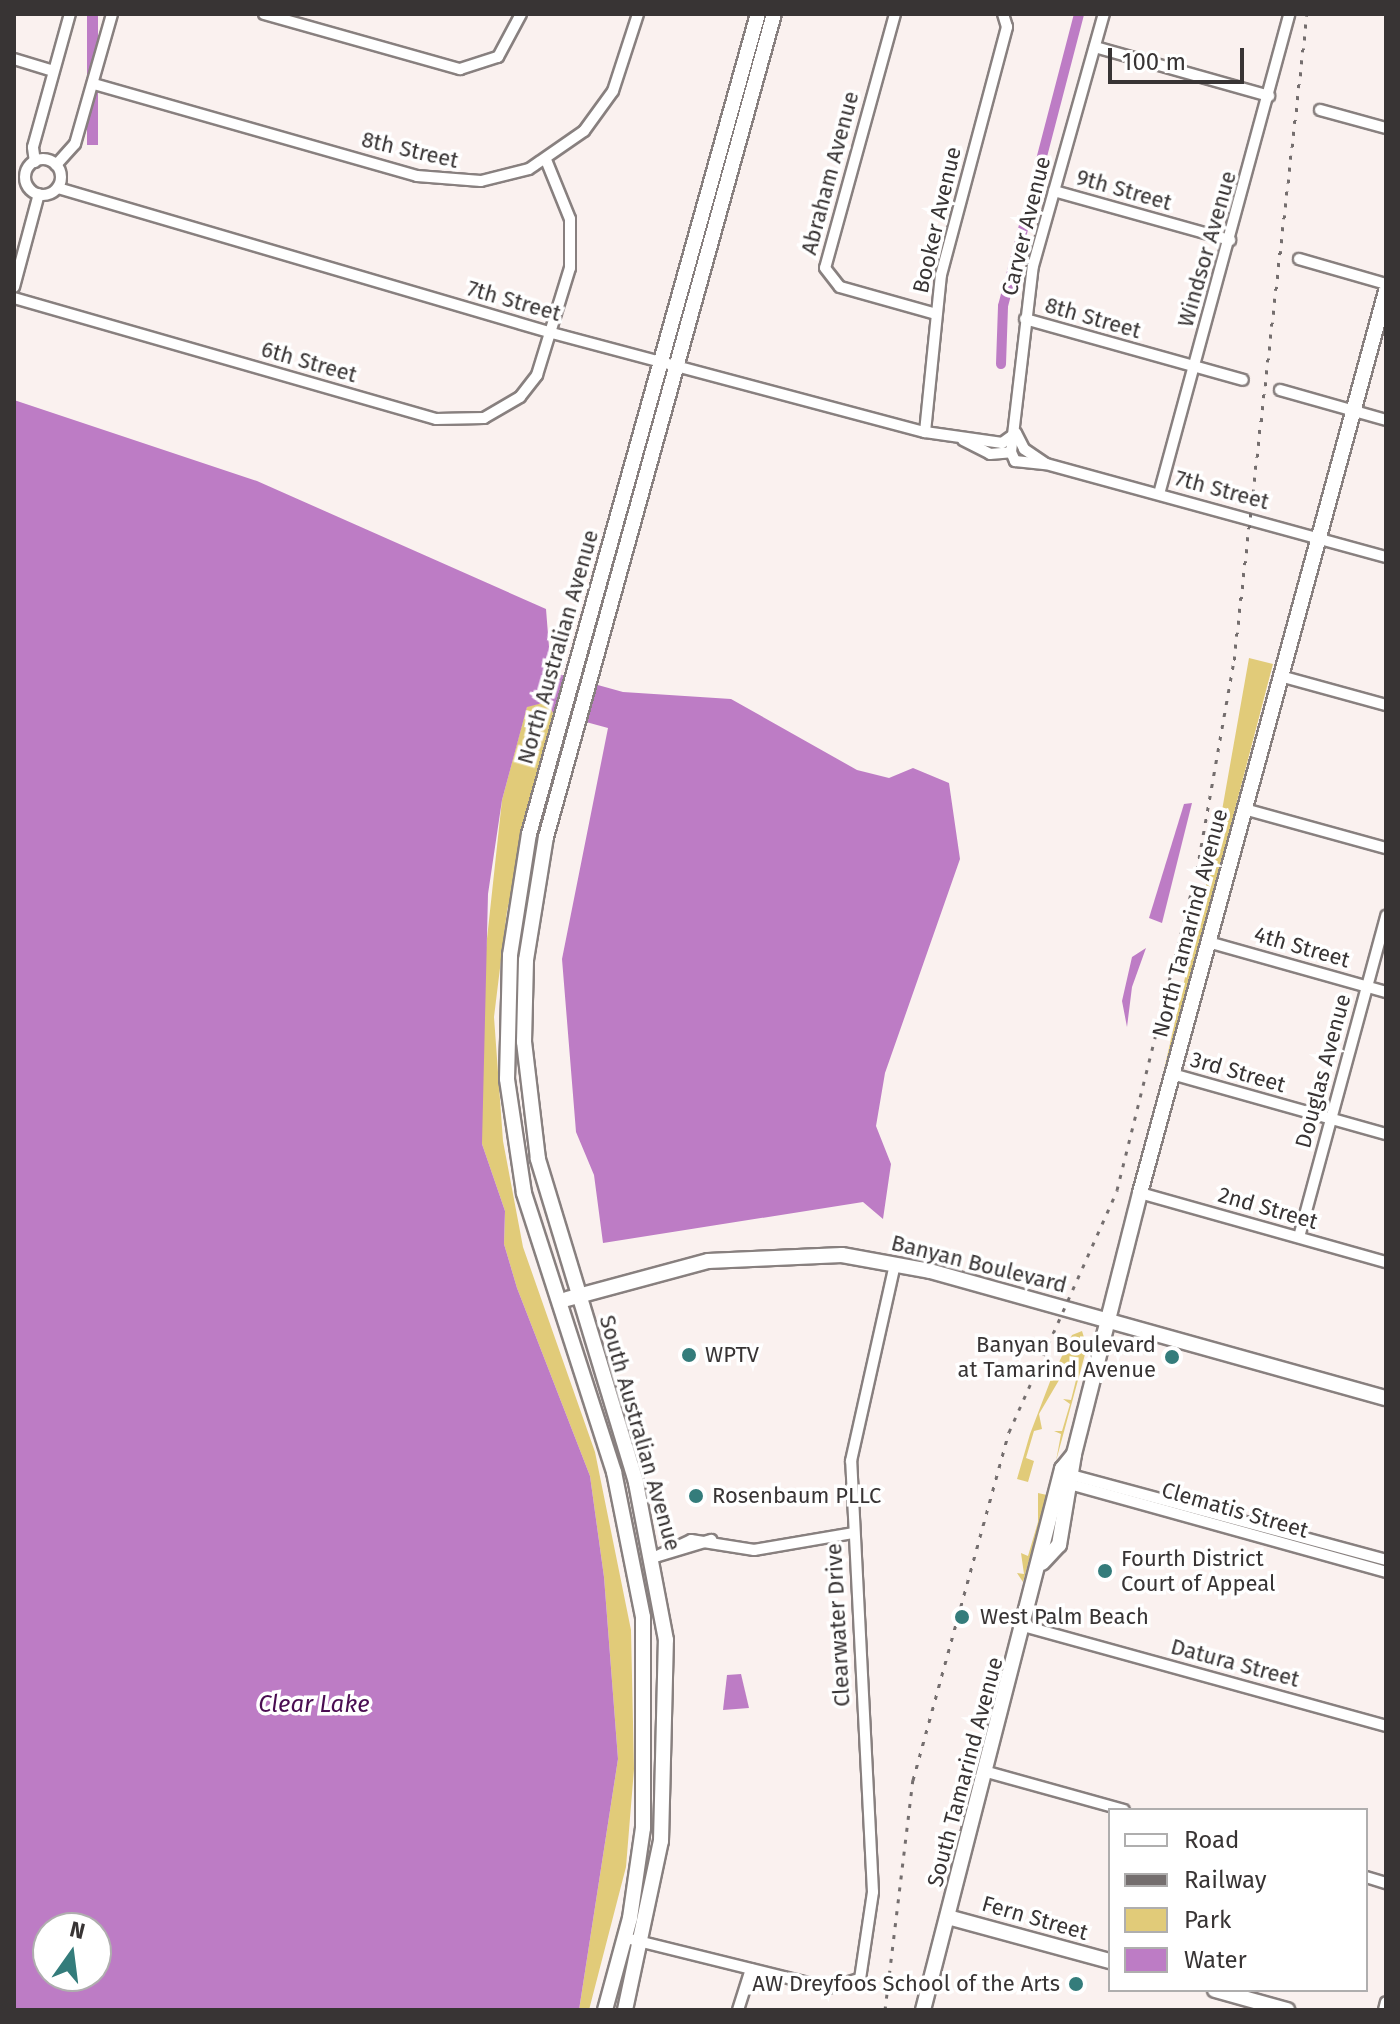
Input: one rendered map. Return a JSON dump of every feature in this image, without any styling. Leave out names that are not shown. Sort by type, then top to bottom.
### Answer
[{"type":"main road","name":"North Australian Avenue","points":[[576,1296],[538,1159],[524,1042],[531,920],[546,837],[590,677],[758,14]]},
{"type":"main road","name":"North Australian Avenue","points":[[555,1302],[524,1193],[507,1079],[510,955],[529,834],[573,675],[774,14]]},
{"type":"main road","name":"North Tamarind Avenue","points":[[1042,1563],[1059,1545],[1074,1454],[1140,1193],[1386,291]]},
{"type":"main road","points":[[529,834],[546,837]]},
{"type":"main road","name":"Banyan Boulevard","points":[[555,1302],[744,1256],[895,1264],[1386,1398]]},
{"type":"main road","name":"South Australian Avenue","points":[[576,1296],[655,1557],[668,1663],[667,1762],[643,1943],[625,2010]]},
{"type":"main road","name":"South Australian Avenue","points":[[555,1302],[614,1472],[643,1617],[647,1751],[626,1938],[605,2010]]},
{"type":"main road","name":"South Tamarind Avenue","points":[[923,2010],[1042,1563],[1070,1480]]},
{"type":"main road","points":[[633,1558],[655,1557]]},
{"type":"main road","name":"Fern Street","points":[[948,1917],[1108,1960]]},
{"type":"main road","points":[[1222,1992],[1287,2010]]},
{"type":"street","points":[[39,194],[20,178],[35,162],[51,70],[70,14]]},
{"type":"street","points":[[39,194],[58,188],[56,165],[75,144],[112,14]]},
{"type":"street","points":[[264,14],[460,69],[503,52],[521,14]]},
{"type":"street","name":"8th Street","points":[[94,84],[438,180],[495,179],[546,160],[602,110],[638,14]]},
{"type":"street","name":"Abraham Avenue","points":[[895,14],[825,268],[840,287],[936,314]]},
{"type":"street","name":"Carver Avenue","points":[[1011,452],[1016,433],[1025,319],[1054,191],[1104,14]]},
{"type":"street","name":"Windsor Avenue","points":[[1159,494],[1289,14]]},
{"type":"street","name":"Booker Avenue","points":[[925,432],[936,314],[1004,17]]},
{"type":"street","points":[[1095,47],[1269,96]]},
{"type":"street","points":[[14,59],[51,70]]},
{"type":"street","points":[[1320,110],[1386,128]]},
{"type":"street","name":"6th Street","points":[[14,298],[457,422],[484,418],[520,397],[537,375],[552,333],[572,235],[546,160]]},
{"type":"street","points":[[35,162],[56,165]]},
{"type":"street","name":"7th Street","points":[[58,188],[552,333],[669,361],[925,432],[963,440],[1002,443],[1016,433],[1024,449],[1046,464]]},
{"type":"street","name":"9th Street","points":[[1054,191],[1230,240]]},
{"type":"street","points":[[14,287],[39,194]]},
{"type":"street","points":[[1299,259],[1386,284]]},
{"type":"street","name":"8th Street","points":[[1025,319],[1243,380]]},
{"type":"street","points":[[1280,390],[1386,420]]},
{"type":"street","name":"7th Street","points":[[963,440],[990,454],[1011,452],[1024,464],[1046,464],[1386,557]]},
{"type":"street","points":[[1280,676],[1386,705]]},
{"type":"street","points":[[1244,809],[1386,848]]},
{"type":"street","name":"Douglas Avenue","points":[[1299,1237],[1386,916]]},
{"type":"street","name":"4th Street","points":[[1208,942],[1386,992]]},
{"type":"street","name":"3rd Street","points":[[1172,1074],[1386,1134]]},
{"type":"street","name":"2nd Street","points":[[1140,1193],[1386,1262]]},
{"type":"street","name":"Clearwater Drive","points":[[751,1969],[828,1988],[854,1986],[863,1971],[873,1892],[853,1533],[854,1434],[895,1264]]},
{"type":"street","name":"Clematis Street","points":[[1070,1480],[1386,1560]]},
{"type":"street","name":"Clematis Street","points":[[1070,1480],[1386,1572]]},
{"type":"street","points":[[655,1557],[670,1545],[713,1539],[754,1550],[853,1533]]},
{"type":"street","name":"Datura Street","points":[[1027,1627],[1386,1726]]},
{"type":"street","points":[[987,1772],[1117,1808]]},
{"type":"street","points":[[626,1938],[751,1969],[738,2010]]},
{"type":"street","points":[[1384,2010],[1386,2002]]},
{"type":"green space","points":[[1249,658],[1273,664],[1145,1153],[1218,833]]},
{"type":"green space","points":[[548,702],[553,713],[507,911],[494,1017],[503,1141],[523,1247],[595,1452],[631,1630],[634,1769],[626,1867],[589,2010],[579,2010],[618,1759],[604,1577],[590,1476],[517,1288],[504,1244],[505,1211],[482,1144],[481,994],[502,800],[527,706]]},
{"type":"green space","points":[[1082,1331],[1087,1347],[1056,1461],[1061,1434],[1054,1431],[1062,1431],[1070,1404],[1063,1399],[1071,1400],[1077,1376],[1065,1370],[1039,1414],[1042,1429],[1034,1431],[1026,1458],[1034,1461],[1028,1482],[1017,1479],[1030,1434],[1051,1379],[1072,1335]]},
{"type":"green space","points":[[1038,1493],[1047,1495],[1023,1582],[1017,1573],[1024,1574],[1021,1553],[1028,1556],[1038,1522]]},
{"type":"water","points":[[87,14],[98,14],[98,145],[87,145]]},
{"type":"water","name":"Clear Lake","points":[[14,400],[257,481],[546,609],[551,672],[623,692],[731,699],[857,770],[889,778],[913,768],[949,783],[960,859],[885,1073],[876,1126],[891,1164],[883,1219],[863,1202],[603,1243],[594,1175],[576,1132],[562,959],[608,728],[553,713],[547,702],[527,707],[502,800],[488,894],[482,1144],[505,1211],[504,1244],[517,1288],[590,1476],[604,1577],[618,1759],[579,2010],[14,2010]]},
{"type":"water","points":[[1192,803],[1162,923],[1149,918],[1184,804]]},
{"type":"water","points":[[1146,948],[1132,987],[1127,1027],[1122,1001],[1132,957]]},
{"type":"water","points":[[741,1674],[749,1708],[723,1710],[727,1675]]},
{"type":"waterway","points":[[1001,364],[1003,306],[1079,14]]},
{"type":"railway","points":[[885,2010],[913,1780],[1009,1432],[1117,1190],[1197,870],[1234,660],[1307,14]]},
{"type":"place","name":"WPTV","points":[[689,1355]]},
{"type":"place","name":"Banyan Boulevard at Tamarind Avenue","points":[[1172,1357]]},
{"type":"place","name":"Rosenbaum PLLC","points":[[696,1496]]},
{"type":"place","name":"Fourth District Court of Appeal","points":[[1105,1571]]},
{"type":"place","name":"West Palm Beach","points":[[962,1617]]},
{"type":"place","name":"AW Dreyfoos School of the Arts","points":[[1076,1984]]}]
